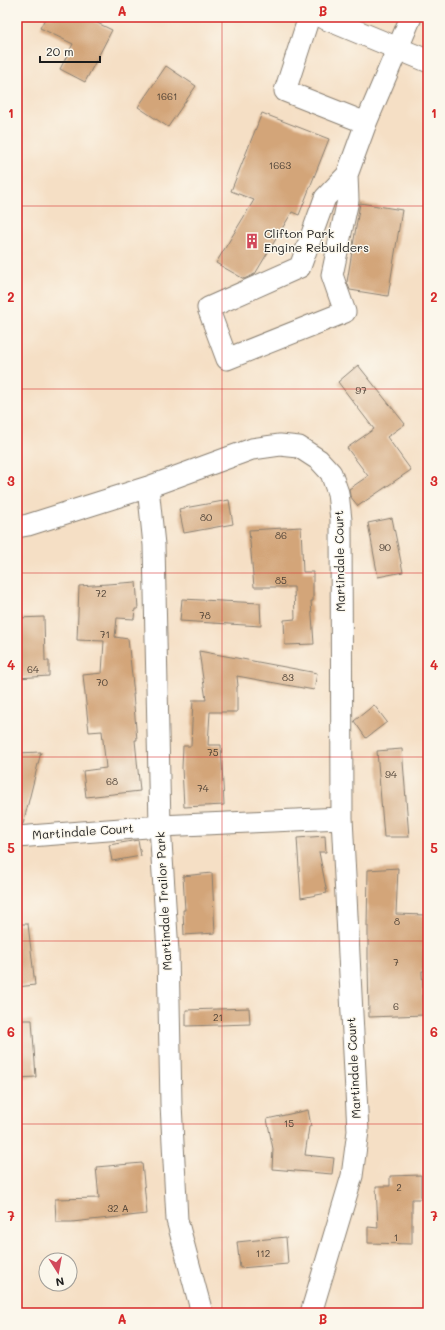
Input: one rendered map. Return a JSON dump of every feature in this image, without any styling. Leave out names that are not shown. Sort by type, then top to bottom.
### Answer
[{"type":"main road","points":[[322,17],[428,61]]},
{"type":"street","points":[[309,17],[285,91],[366,123]]},
{"type":"street","points":[[332,275],[300,267],[208,308],[227,360],[345,312],[332,275],[348,200],[347,175],[366,123],[411,17]]},
{"type":"street","points":[[300,267],[325,198],[347,175]]},
{"type":"street","name":"Martindale Court","points":[[17,527],[28,525],[148,487],[252,449],[280,445],[299,448],[319,460],[331,473],[338,493],[341,520],[342,818],[358,1131],[352,1176],[311,1313]]},
{"type":"street","name":"Martindale Trailor Park","points":[[148,487],[154,545],[160,826],[168,952],[171,1104],[177,1220],[202,1313]]},
{"type":"street","name":"Martindale Court","points":[[17,837],[160,826],[342,818]]},
{"type":"building","points":[[46,17],[85,17],[112,30],[85,82],[60,69],[73,44],[40,28]]},
{"type":"building","points":[[166,66],[196,86],[168,127],[138,107]]},
{"type":"building","points":[[262,113],[329,139],[299,215],[292,212],[255,274],[244,279],[216,263],[254,200],[231,191]]},
{"type":"building","points":[[360,203],[402,210],[388,296],[350,290],[347,282]]},
{"type":"building","points":[[358,365],[405,424],[387,437],[411,470],[358,506],[350,496],[349,489],[368,476],[347,448],[374,429],[338,382]]},
{"type":"building","points":[[229,500],[233,524],[184,533],[179,509]]},
{"type":"building","points":[[392,518],[403,572],[378,577],[368,523]]},
{"type":"building","points":[[301,527],[303,572],[313,572],[313,601],[311,601],[314,644],[285,645],[284,620],[295,619],[294,587],[254,587],[249,530]]},
{"type":"building","points":[[136,582],[138,609],[135,609],[134,619],[117,618],[115,637],[128,639],[134,694],[137,740],[135,740],[140,791],[86,797],[83,771],[106,768],[102,731],[89,732],[83,675],[102,673],[104,641],[77,640],[79,586]]},
{"type":"building","points":[[182,599],[260,603],[261,626],[180,621]]},
{"type":"building","points":[[44,617],[45,661],[49,661],[49,676],[17,678],[17,618]]},
{"type":"building","points":[[199,651],[317,673],[314,690],[237,676],[237,712],[210,712],[208,745],[221,745],[224,805],[184,807],[182,768],[183,746],[191,746],[193,700],[206,700]]},
{"type":"building","points":[[374,705],[387,722],[366,738],[354,721]]},
{"type":"building","points":[[402,749],[409,837],[384,837],[377,751]]},
{"type":"building","points":[[41,752],[23,824],[17,824],[17,753]]},
{"type":"building","points":[[325,836],[326,852],[319,852],[327,893],[301,898],[297,838]]},
{"type":"building","points":[[138,840],[141,856],[112,861],[109,845]]},
{"type":"building","points":[[398,868],[396,914],[425,915],[424,971],[422,971],[424,1015],[369,1017],[367,926],[368,870]]},
{"type":"building","points":[[212,873],[215,933],[184,935],[183,910],[185,910],[183,876]]},
{"type":"building","points":[[17,924],[28,924],[35,985],[17,987]]},
{"type":"building","points":[[249,1008],[250,1024],[186,1026],[186,1010]]},
{"type":"building","points":[[17,1020],[32,1020],[36,1077],[17,1078]]},
{"type":"building","points":[[308,1110],[311,1126],[309,1127],[305,1155],[334,1158],[332,1174],[272,1169],[273,1149],[267,1119]]},
{"type":"building","points":[[142,1163],[147,1214],[72,1222],[56,1222],[55,1199],[99,1198],[96,1167]]},
{"type":"building","points":[[421,1175],[421,1199],[412,1199],[412,1244],[368,1243],[368,1227],[378,1228],[376,1186],[390,1186],[390,1176]]},
{"type":"building","points":[[286,1237],[288,1264],[240,1268],[237,1242]]},
{"type":"place","name":"Clifton Park Engine Rebuilders","points":[[252,241]]}]
